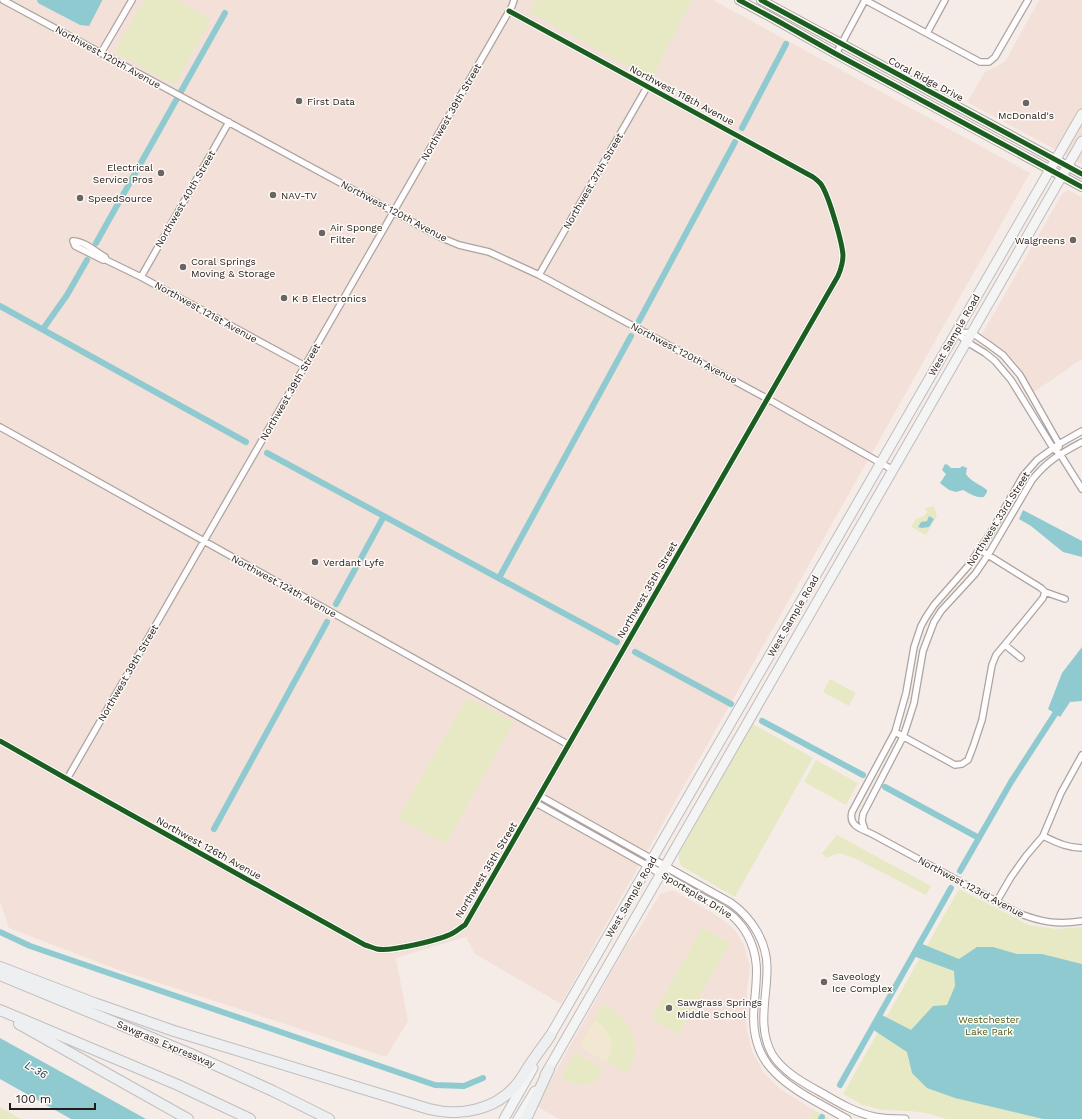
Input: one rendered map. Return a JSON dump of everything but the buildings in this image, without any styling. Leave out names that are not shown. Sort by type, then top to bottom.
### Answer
[{"type":"highway","points":[[0,967],[100,1006],[174,1031],[441,1112],[460,1113],[473,1110],[491,1104],[503,1097],[517,1084],[550,1036]]},
{"type":"highway","name":"Sawgrass Expressway","points":[[0,975],[191,1054],[273,1091],[328,1119]]},
{"type":"highway","points":[[0,1011],[44,1038],[188,1119]]},
{"type":"highway","points":[[0,1011],[178,1086],[250,1119]]},
{"type":"highway","points":[[526,1119],[549,1069]]},
{"type":"main road","name":"Coral Ridge Drive","points":[[739,0],[1082,187]]},
{"type":"main road","name":"Coral Ridge Drive","points":[[761,0],[1082,174]]},
{"type":"main road","name":"West Sample Road","points":[[504,1119],[650,862],[1082,114]]},
{"type":"main road","name":"West Sample Road","points":[[518,1119],[549,1069],[1082,141]]},
{"type":"street","name":"Northwest 120th Avenue","points":[[3,0],[442,238],[459,245],[489,252],[539,275],[768,399],[893,470]]},
{"type":"street","points":[[101,53],[132,0]]},
{"type":"street","name":"Northwest 39th Street","points":[[67,779],[512,6],[518,0]]},
{"type":"street","points":[[836,54],[865,0],[980,62],[989,62],[995,57],[1028,0]]},
{"type":"street","points":[[927,33],[945,0]]},
{"type":"street","name":"Northwest 118th Avenue","points":[[512,6],[647,87],[814,177],[821,183],[831,209]]},
{"type":"street","name":"Northwest 37th Street","points":[[539,275],[647,87]]},
{"type":"street","name":"Northwest 40th Street","points":[[141,276],[229,122]]},
{"type":"street","name":"Northwest 35th Street","points":[[415,945],[452,934],[466,925],[838,276],[842,267],[842,250],[831,209]]},
{"type":"street","name":"Northwest 121st Avenue","points":[[106,260],[105,257],[78,241],[73,241],[75,246],[141,276],[305,366]]},
{"type":"street","points":[[956,332],[972,333],[1003,355],[1020,375],[1059,444],[1060,454]]},
{"type":"street","points":[[956,332],[967,342],[995,361],[1011,380],[1052,448],[1060,454],[1082,489]]},
{"type":"street","name":"Northwest 124th Avenue","points":[[0,427],[569,745]]},
{"type":"street","name":"Northwest 33rd Street","points":[[865,830],[853,823],[851,817],[852,812],[895,732],[906,692],[914,647],[921,626],[934,605],[980,550],[1023,476],[1037,460],[1052,448],[1082,431]]},
{"type":"street","name":"Northwest 33rd Street","points":[[865,830],[862,821],[862,814],[903,737],[914,703],[923,651],[934,622],[941,611],[975,574],[988,555],[1032,480],[1045,465],[1060,454],[1082,442]]},
{"type":"street","points":[[980,550],[1045,592],[1065,598]]},
{"type":"street","points":[[895,732],[955,765],[962,764],[968,760],[982,720],[992,665],[996,654],[1043,598],[1045,592]]},
{"type":"street","points":[[926,617],[934,622]]},
{"type":"street","points":[[1005,645],[1021,658]]},
{"type":"street","name":"Northwest 126th Avenue","points":[[0,741],[365,944],[377,949],[388,950],[415,945]]},
{"type":"street","points":[[997,902],[1018,867],[1043,836],[1061,793],[1082,755]]},
{"type":"street","points":[[540,796],[650,862]]},
{"type":"street","points":[[536,803],[650,862]]},
{"type":"street","name":"Northwest 123rd Avenue","points":[[865,830],[1018,913],[1036,920],[1055,923],[1082,921]]},
{"type":"street","points":[[1043,836],[1060,844],[1074,848],[1082,848]]},
{"type":"street","name":"Sportsplex Drive","points":[[650,862],[731,903],[740,909],[754,925],[766,954],[768,969],[764,1010],[764,1031],[770,1048],[777,1061],[802,1082],[863,1117],[905,1119]]},
{"type":"street","name":"Sportsplex Drive","points":[[663,869],[726,911],[741,924],[749,938],[755,953],[757,974],[753,1017],[754,1033],[763,1058],[770,1068],[797,1091],[847,1119]]},
{"type":"street","points":[[770,1068],[777,1061]]},
{"type":"shaded area","points":[[0,0],[713,0],[1030,173],[561,1004],[475,954],[466,937],[396,958],[408,1021],[386,1057],[113,968],[9,928],[0,902]]},
{"type":"shaded area","points":[[1039,0],[1082,0],[1082,164],[967,102],[985,72],[1005,62]]},
{"type":"shaded area","points":[[1068,190],[1082,197],[1082,359],[1034,392],[1019,366],[1006,352],[982,334],[1062,194]]},
{"type":"shaded area","name":"Sawgrass Springs Middle School","points":[[673,890],[719,917],[734,929],[744,945],[750,966],[747,991],[746,1026],[752,1051],[764,1073],[780,1089],[814,1110],[808,1119],[559,1119],[536,1106],[626,946],[639,929],[660,894]]},
{"type":"green space","points":[[144,0],[177,0],[211,19],[175,85],[114,52]]},
{"type":"green space","points":[[535,0],[692,0],[651,79],[529,12]]},
{"type":"green space","points":[[934,506],[937,516],[926,535],[911,527],[916,519],[924,516],[927,512],[925,508]]},
{"type":"green space","points":[[830,679],[856,693],[849,706],[823,692]]},
{"type":"green space","points":[[467,698],[514,722],[446,844],[398,818]]},
{"type":"green space","points":[[753,724],[813,758],[735,897],[683,867],[679,859],[679,853]]},
{"type":"green space","points":[[816,760],[858,783],[846,805],[804,782]]},
{"type":"green space","points":[[837,835],[931,886],[926,895],[854,858],[839,853],[826,858],[822,853]]},
{"type":"green space","name":"Westchester Lake Park","points":[[959,889],[1029,925],[1056,929],[1082,927],[1082,1119],[947,1119],[926,1113],[882,1110],[863,1105],[843,1094]]},
{"type":"green space","points":[[702,928],[730,943],[678,1034],[651,1019]]},
{"type":"green space","points":[[603,1003],[622,1017],[632,1033],[636,1049],[628,1074],[582,1048],[581,1045]]},
{"type":"green space","points":[[575,1052],[603,1069],[596,1080],[587,1084],[578,1084],[569,1082],[561,1077]]},
{"type":"green space","points":[[0,1107],[21,1119],[0,1119]]},
{"type":"green space","points":[[814,1110],[829,1119],[808,1119]]},
{"type":"sand","points":[[595,1020],[609,1033],[611,1038],[611,1049],[606,1062],[582,1048],[581,1045]]},
{"type":"water","points":[[37,0],[102,1],[89,26],[80,25],[38,3]]},
{"type":"water","points":[[945,464],[951,468],[960,468],[962,466],[967,468],[966,474],[968,477],[987,490],[984,497],[976,496],[963,490],[956,492],[949,490],[940,483],[946,474],[942,470]]},
{"type":"water","points":[[1023,510],[1082,541],[1082,557],[1063,552],[1031,526],[1019,519]]},
{"type":"water","points":[[929,516],[934,519],[929,527],[918,527],[921,522],[927,521]]},
{"type":"water","points":[[1082,647],[1082,701],[1070,702],[1060,717],[1048,709],[1062,673]]},
{"type":"water","name":"Westchester Lake Park","points":[[920,943],[959,959],[977,947],[993,947],[1017,954],[1042,954],[1082,964],[1082,1119],[1043,1119],[955,1098],[927,1088],[912,1073],[907,1052],[872,1029],[880,1014],[911,1030],[933,1006],[947,1005],[955,986],[954,971],[913,956]]},
{"type":"water","name":"L-36","points":[[0,1038],[146,1119],[71,1119],[0,1079]]},
{"type":"waterway","points":[[96,243],[225,13]]},
{"type":"waterway","points":[[742,128],[786,44]]},
{"type":"waterway","points":[[639,321],[735,142]]},
{"type":"waterway","points":[[43,329],[67,295],[87,260]]},
{"type":"waterway","points":[[0,306],[246,442]]},
{"type":"waterway","points":[[499,578],[631,336]]},
{"type":"waterway","points":[[267,453],[617,642]]},
{"type":"waterway","points":[[336,604],[384,516]]},
{"type":"waterway","points":[[214,829],[327,622]]},
{"type":"waterway","points":[[635,652],[731,704]]},
{"type":"waterway","points":[[960,871],[1011,782],[1055,714]]},
{"type":"waterway","points":[[762,721],[863,775]]},
{"type":"waterway","points":[[885,787],[979,838]]},
{"type":"waterway","points":[[840,1085],[951,888]]},
{"type":"waterway","points":[[0,932],[30,946],[435,1085],[464,1086],[483,1078]]},
{"type":"cycle path","points":[[739,0],[1082,187]]},
{"type":"cycle path","points":[[761,0],[1082,174]]},
{"type":"cycle path","points":[[0,741],[365,945],[377,949],[393,949],[447,936],[465,925],[838,276],[843,258],[831,206],[820,183],[814,178],[509,11]]},
{"type":"place","name":"First Data","points":[[299,101]]},
{"type":"place","name":"McDonald's","points":[[1026,103]]},
{"type":"place","name":"Electrical Service Pros","points":[[161,173]]},
{"type":"place","name":"NAV-TV","points":[[273,195]]},
{"type":"place","name":"SpeedSource","points":[[80,198]]},
{"type":"place","name":"Air Sponge Filter","points":[[322,233]]},
{"type":"place","name":"Walgreens","points":[[1073,240]]},
{"type":"place","name":"Coral Springs Moving & Storage","points":[[183,267]]},
{"type":"place","name":"K B Electronics","points":[[284,298]]},
{"type":"place","name":"Verdant Lyfe","points":[[315,562]]},
{"type":"place","name":"Saveology Ice Complex","points":[[824,982]]},
{"type":"place","name":"Sawgrass Springs Middle School","points":[[669,1008]]}]
